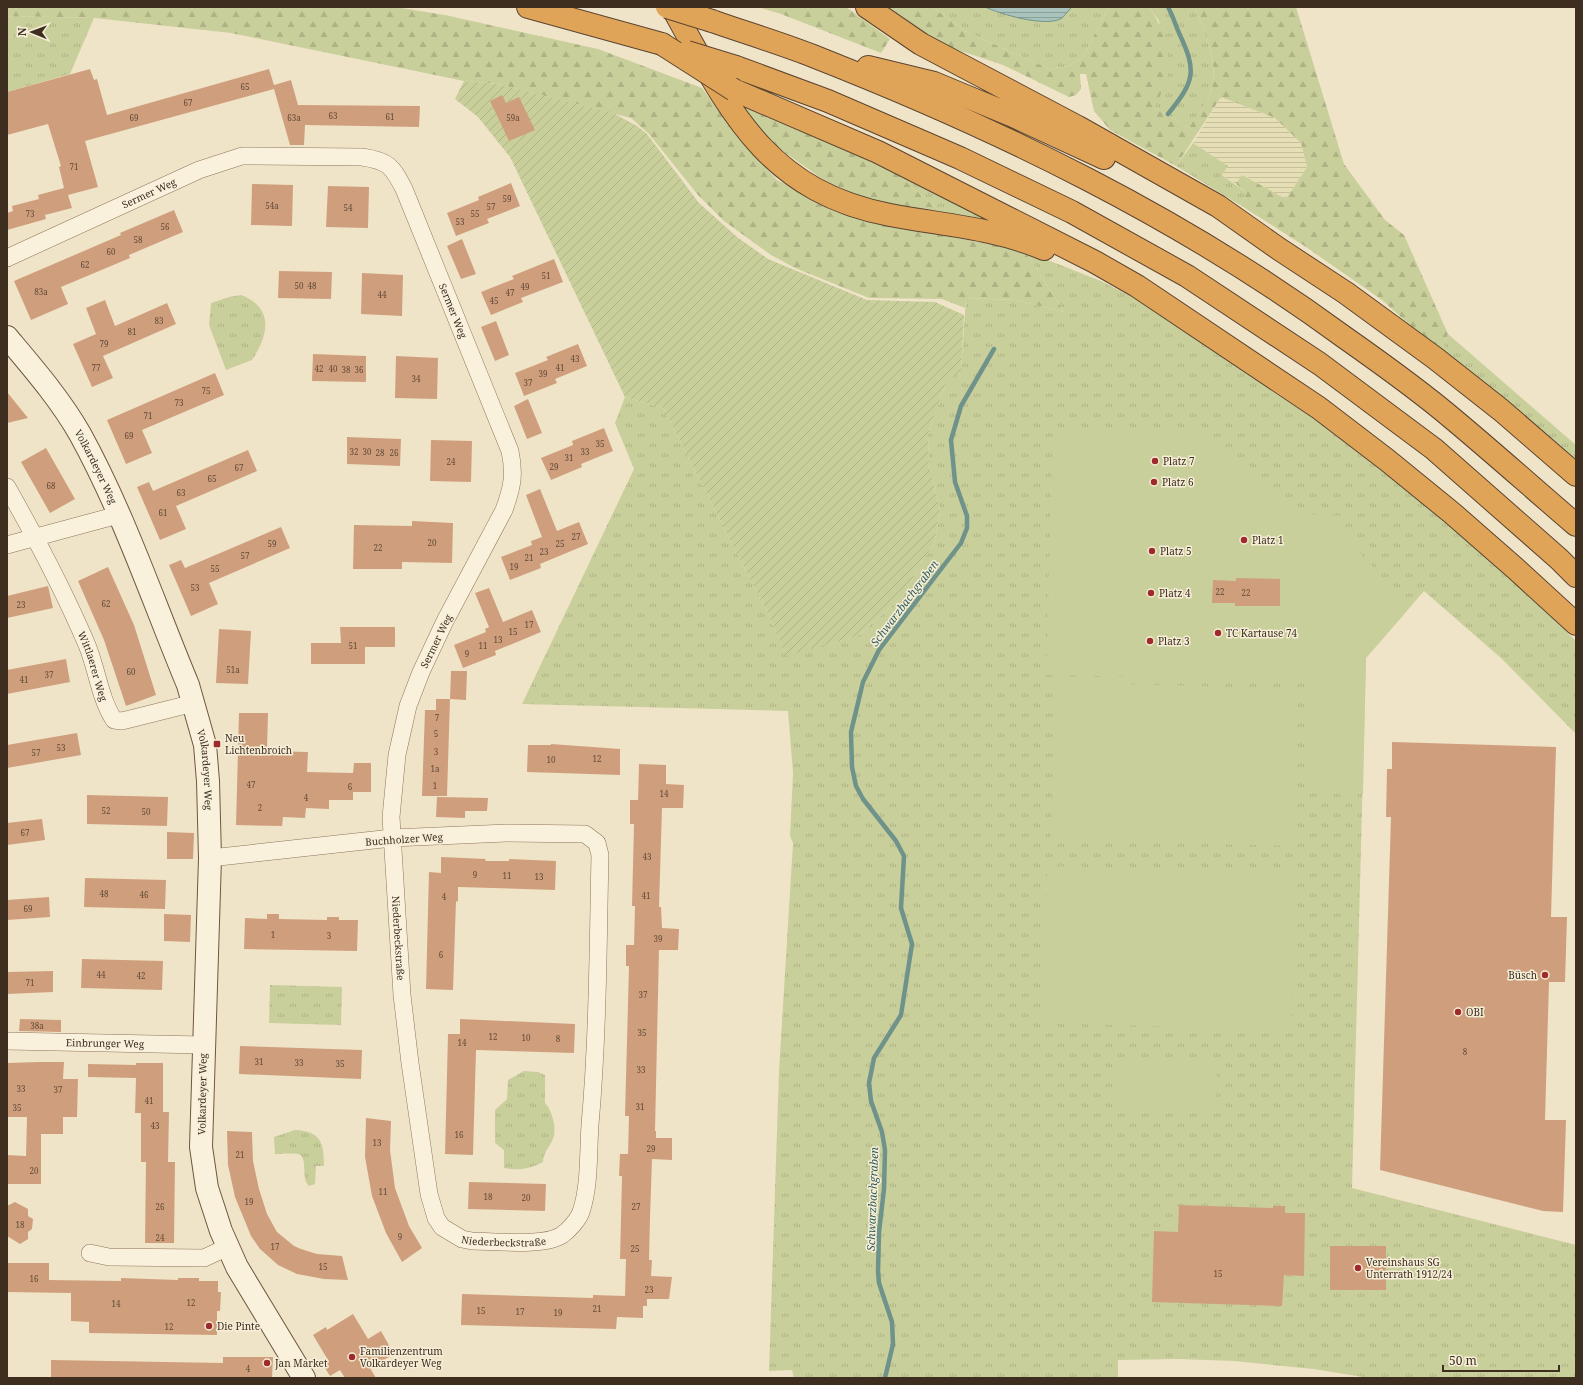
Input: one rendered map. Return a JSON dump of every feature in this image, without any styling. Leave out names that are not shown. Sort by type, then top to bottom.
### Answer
[{"type":"highway","points":[[528,7],[662,44],[736,67],[828,101],[960,158],[1072,212],[1187,276],[1320,364],[1434,449],[1559,558],[1576,576]]},
{"type":"highway","points":[[667,7],[810,55],[877,81],[977,124],[1088,180],[1198,241],[1343,336],[1451,417],[1576,525]]},
{"type":"highway","points":[[672,7],[736,118],[762,149],[794,176],[811,187],[828,196],[864,210],[1004,235],[1043,248],[1148,294]]},
{"type":"highway","points":[[867,7],[921,44],[1078,127],[1218,206],[1279,249],[1346,293],[1435,358],[1501,410],[1576,475]]},
{"type":"highway","points":[[662,44],[734,90],[878,152],[1095,262],[1148,294],[1319,408],[1387,460],[1464,523],[1576,624]]},
{"type":"highway","points":[[810,55],[918,78],[1011,115],[1084,148],[1279,249]]},
{"type":"street","name":"Sermer Weg","points":[[7,258],[199,170],[242,156],[362,157],[376,159],[389,165],[396,174],[404,189],[510,451],[513,484],[504,510],[445,621],[421,672],[408,706],[398,749],[393,788],[392,838]]},
{"type":"street","name":"Volkardeyer Weg","points":[[7,337],[40,375],[80,434],[110,494],[194,703],[205,745],[208,781],[210,858],[201,1148],[207,1188],[228,1248],[237,1267],[304,1378]]},
{"type":"street","name":"Wittlaerer Weg","points":[[7,487],[36,538],[88,647],[108,708],[114,720],[122,720],[194,703]]},
{"type":"street","points":[[7,545],[118,515]]},
{"type":"street","name":"Buchholzer Weg","points":[[210,858],[392,838],[507,833],[585,834],[597,843]]},
{"type":"street","name":"Niederbeckstraße","points":[[392,838],[402,995],[410,1063],[429,1194],[436,1218],[442,1227],[462,1239],[472,1241],[550,1240],[562,1235],[574,1223],[580,1213],[586,1183],[595,1056],[600,855],[597,843]]},
{"type":"street","name":"Einbrunger Weg","points":[[7,1041],[203,1045]]},
{"type":"street","points":[[90,1253],[109,1256],[204,1258],[228,1248]]},
{"type":"shaded area","points":[[1221,97],[1275,118],[1301,143],[1307,167],[1286,199],[1243,175],[1236,184],[1222,175],[1227,166],[1193,143]]},
{"type":"green space","points":[[7,7],[395,7],[445,15],[598,49],[702,88],[738,137],[777,180],[822,203],[884,224],[1025,251],[1064,312],[1016,300],[966,298],[965,308],[942,299],[869,298],[795,268],[771,255],[724,221],[698,195],[649,134],[631,118],[498,84],[464,81],[231,33],[94,18],[7,16]]},
{"type":"green space","points":[[758,7],[846,7],[890,39],[881,53],[781,14]]},
{"type":"green space","points":[[879,7],[932,7],[965,31],[1049,69],[1069,66],[1083,57],[1109,7],[1149,7],[1159,24],[1168,54],[1168,74],[1160,96],[1154,107],[1189,128],[1210,94],[1214,72],[1213,61],[1207,39],[1195,8],[1296,7],[1344,164],[1385,220],[1404,235],[1448,334],[1441,353],[1382,300],[1306,247],[1240,205],[1247,193],[1236,184],[1242,175],[1286,199],[1307,167],[1301,143],[1275,118],[1221,97],[1176,166],[1110,130],[1094,111],[1086,74],[1080,74],[1081,89],[1076,95],[1069,97],[1003,65],[934,42]]},
{"type":"green space","points":[[932,7],[985,7],[996,12],[1071,7],[1109,7],[1083,57],[1069,66],[1049,69],[965,31]]},
{"type":"green space","points":[[1149,7],[1197,7],[1195,8],[1207,39],[1213,61],[1214,72],[1210,94],[1189,128],[1154,107],[1165,83],[1159,21]]},
{"type":"green space","points":[[7,16],[94,18],[70,74],[7,92]]},
{"type":"green space","points":[[464,81],[498,84],[613,113],[637,126],[647,134],[699,203],[737,237],[768,259],[867,300],[935,302],[964,315],[961,370],[946,383],[928,434],[929,464],[940,512],[934,544],[922,561],[904,595],[858,636],[786,656],[769,616],[663,408],[625,397],[510,157],[478,117],[455,99]]},
{"type":"green space","points":[[738,100],[881,160],[944,215],[866,201],[821,178],[773,144]]},
{"type":"green space","points":[[1193,143],[1228,166],[1222,175],[1247,193],[1240,205],[1176,166]]},
{"type":"green space","points":[[881,160],[1017,229],[944,215]]},
{"type":"green space","points":[[1025,251],[1101,281],[1152,307],[1236,362],[1385,471],[1486,554],[1576,641],[1576,734],[1502,659],[1424,591],[1366,658],[1352,1188],[1576,1245],[1576,1378],[1369,1378],[1313,1369],[1234,1361],[1179,1359],[1118,1360],[1118,1378],[794,1378],[792,1370],[769,1371],[779,1071],[793,843],[790,836],[793,773],[788,711],[522,704],[634,469],[615,423],[625,397],[663,408],[769,616],[786,655],[858,636],[904,595],[922,561],[934,544],[940,512],[929,464],[928,434],[946,383],[961,370],[966,298],[1016,300],[1064,312]]},
{"type":"green space","points":[[241,295],[252,300],[259,307],[263,314],[265,332],[258,351],[252,360],[226,370],[209,325],[211,303]]},
{"type":"green space","points":[[1448,334],[1576,445],[1576,469],[1441,353]]},
{"type":"green space","name":"TC Kartause 74","points":[[1053,428],[1207,431],[1304,514],[1345,516],[1345,537],[1410,607],[1366,658],[1363,794],[1306,793],[1307,680],[1046,675]]},
{"type":"green space","points":[[1055,682],[1298,689],[1293,846],[1051,839]]},
{"type":"green space","points":[[1047,866],[1295,872],[1291,1030],[1043,1023]]},
{"type":"green space","points":[[270,985],[342,987],[341,1025],[269,1023]]},
{"type":"green space","points":[[1113,1058],[1217,1061],[1216,1113],[1112,1110]]},
{"type":"green space","points":[[524,1071],[538,1072],[545,1075],[545,1103],[553,1118],[554,1136],[544,1155],[543,1162],[524,1169],[504,1168],[504,1150],[495,1143],[495,1110],[507,1099],[508,1080]]},
{"type":"green space","points":[[295,1130],[304,1131],[316,1136],[322,1145],[324,1166],[316,1166],[315,1184],[309,1186],[306,1182],[304,1163],[301,1156],[298,1154],[275,1154],[274,1137]]},
{"type":"water","points":[[985,7],[1071,8],[1062,18],[1055,21],[1035,21],[1001,13]]},
{"type":"building","points":[[90,69],[94,80],[97,79],[107,115],[269,69],[274,85],[291,80],[298,105],[420,106],[419,127],[305,125],[304,145],[290,145],[274,89],[85,141],[98,187],[68,195],[72,208],[45,215],[46,219],[7,230],[7,213],[13,211],[12,206],[39,199],[38,195],[64,188],[59,167],[61,166],[48,124],[7,135],[7,92]]},
{"type":"building","points":[[502,95],[506,103],[519,97],[535,130],[509,141],[490,101]]},
{"type":"building","points":[[511,183],[520,206],[487,219],[489,223],[456,236],[447,213],[479,200],[478,197]]},
{"type":"building","points":[[252,184],[293,185],[292,226],[251,225]]},
{"type":"building","points":[[328,186],[369,187],[368,228],[326,227]]},
{"type":"building","points":[[174,210],[183,232],[129,255],[130,258],[61,287],[68,304],[31,320],[14,281],[121,235],[120,233]]},
{"type":"building","points":[[462,239],[476,274],[461,279],[447,246]]},
{"type":"building","points":[[554,259],[563,282],[521,298],[523,302],[491,315],[481,292],[514,279],[512,276]]},
{"type":"building","points":[[279,271],[332,272],[331,299],[278,298]]},
{"type":"building","points":[[362,273],[403,275],[402,316],[361,314]]},
{"type":"building","points":[[105,300],[115,326],[167,303],[176,324],[103,356],[113,378],[92,387],[73,344],[96,334],[86,308]]},
{"type":"building","points":[[496,321],[509,355],[495,361],[481,327]]},
{"type":"building","points":[[578,344],[587,366],[555,379],[557,383],[524,396],[515,373],[548,360],[546,357]]},
{"type":"building","points":[[313,354],[366,356],[366,382],[312,381]]},
{"type":"building","points":[[396,356],[438,358],[437,399],[395,398]]},
{"type":"building","points":[[215,373],[224,395],[142,430],[152,453],[126,464],[107,420]]},
{"type":"building","points":[[7,392],[28,418],[7,423]]},
{"type":"building","points":[[528,399],[542,433],[527,439],[514,406]]},
{"type":"building","points":[[604,428],[613,451],[581,464],[582,467],[551,480],[541,458],[573,445],[572,441]]},
{"type":"building","points":[[347,437],[401,439],[400,466],[347,464]]},
{"type":"building","points":[[431,440],[472,441],[471,482],[430,481]]},
{"type":"building","points":[[46,448],[75,499],[50,513],[21,462]]},
{"type":"building","points":[[248,450],[257,471],[176,506],[186,529],[160,540],[137,487],[149,482],[153,491]]},
{"type":"building","points":[[540,489],[557,531],[579,522],[588,544],[540,564],[541,568],[510,580],[501,557],[532,545],[531,541],[542,537],[526,495]]},
{"type":"building","points":[[412,521],[453,523],[452,563],[402,562],[402,569],[353,569],[354,525],[412,526]]},
{"type":"building","points":[[281,527],[290,548],[209,583],[218,604],[191,616],[169,565],[181,560],[185,568]]},
{"type":"building","points":[[108,567],[134,625],[156,695],[126,706],[104,640],[78,581]]},
{"type":"building","points":[[1236,578],[1280,579],[1280,606],[1235,606],[1235,603],[1212,603],[1213,580],[1236,581]]},
{"type":"building","points":[[48,586],[53,608],[7,618],[7,596]]},
{"type":"building","points":[[489,588],[503,622],[532,610],[541,632],[495,651],[496,655],[463,668],[454,645],[486,632],[485,629],[489,627],[475,593]]},
{"type":"building","points":[[340,627],[395,627],[395,647],[365,647],[365,664],[311,664],[311,643],[341,643]]},
{"type":"building","points":[[219,629],[251,631],[248,684],[216,683]]},
{"type":"building","points":[[66,659],[70,682],[7,694],[7,670]]},
{"type":"building","points":[[451,671],[467,671],[466,700],[450,699]]},
{"type":"building","points":[[436,699],[450,699],[447,796],[422,796],[425,710],[436,710]]},
{"type":"building","points":[[239,713],[268,713],[267,751],[308,752],[307,772],[353,773],[354,763],[371,763],[371,792],[353,792],[353,800],[329,800],[329,809],[306,808],[305,818],[283,817],[282,826],[236,825]]},
{"type":"building","points":[[77,733],[81,755],[7,768],[7,745]]},
{"type":"building","points":[[1392,742],[1556,747],[1551,917],[1567,917],[1565,982],[1549,982],[1545,1120],[1566,1120],[1563,1212],[1543,1211],[1380,1170],[1391,817],[1386,817],[1387,769],[1392,769]]},
{"type":"building","points":[[551,744],[620,749],[620,775],[527,772],[528,745]]},
{"type":"building","points":[[639,764],[666,765],[666,784],[684,785],[683,808],[662,808],[659,907],[661,907],[662,928],[679,929],[678,950],[659,950],[655,1131],[656,1138],[672,1138],[672,1160],[652,1159],[650,1218],[649,1260],[652,1260],[651,1276],[672,1277],[669,1299],[647,1299],[647,1306],[643,1306],[643,1318],[617,1317],[616,1329],[461,1325],[462,1294],[593,1298],[593,1295],[625,1296],[626,1259],[620,1259],[622,1176],[619,1176],[620,1154],[628,1154],[629,1116],[625,1116],[629,966],[626,966],[626,945],[634,945],[635,906],[632,906],[634,824],[630,824],[630,800],[638,800]]},
{"type":"building","points":[[87,795],[168,797],[167,826],[87,824]]},
{"type":"building","points":[[437,797],[488,798],[487,811],[465,811],[465,818],[436,817]]},
{"type":"building","points":[[42,819],[45,840],[7,845],[7,823]]},
{"type":"building","points":[[167,832],[194,833],[193,859],[167,859]]},
{"type":"building","points":[[441,857],[486,859],[485,861],[509,861],[509,859],[556,861],[555,890],[458,887],[458,902],[456,901],[453,990],[426,989],[429,872],[441,873]]},
{"type":"building","points":[[85,878],[166,880],[165,909],[84,907]]},
{"type":"building","points":[[49,897],[50,917],[7,920],[7,900]]},
{"type":"building","points":[[164,914],[191,915],[190,942],[164,941]]},
{"type":"building","points":[[267,914],[279,914],[279,919],[327,920],[327,917],[339,917],[339,920],[358,920],[357,951],[244,949],[245,918],[267,919]]},
{"type":"building","points":[[82,959],[163,961],[162,990],[81,988]]},
{"type":"building","points":[[53,971],[53,992],[7,994],[7,972]]},
{"type":"building","points":[[20,1019],[61,1020],[61,1032],[19,1031]]},
{"type":"building","points":[[460,1019],[575,1024],[574,1053],[476,1050],[473,1155],[445,1154],[448,1034],[460,1034]]},
{"type":"building","points":[[240,1046],[362,1050],[361,1079],[239,1074]]},
{"type":"building","points":[[64,1062],[63,1079],[78,1079],[77,1117],[63,1117],[63,1134],[41,1134],[41,1184],[7,1184],[7,1155],[26,1156],[27,1117],[7,1117],[7,1063]]},
{"type":"building","points":[[136,1063],[163,1063],[163,1112],[169,1112],[168,1162],[175,1162],[174,1243],[145,1243],[146,1162],[141,1162],[141,1113],[135,1113],[136,1078],[88,1077],[88,1064],[136,1065]]},
{"type":"building","points":[[366,1118],[391,1121],[390,1150],[395,1188],[409,1226],[422,1248],[402,1262],[386,1233],[372,1196],[365,1157]]},
{"type":"building","points":[[227,1131],[252,1132],[253,1161],[259,1189],[267,1214],[277,1232],[294,1246],[301,1249],[317,1254],[342,1256],[348,1280],[324,1279],[297,1274],[278,1265],[260,1249],[251,1236],[235,1197],[228,1165]]},
{"type":"building","points":[[469,1182],[546,1184],[545,1211],[468,1209]]},
{"type":"building","points":[[15,1202],[28,1209],[28,1216],[33,1219],[32,1229],[28,1232],[28,1239],[20,1244],[7,1236],[7,1206]]},
{"type":"building","points":[[1179,1205],[1273,1208],[1273,1206],[1285,1206],[1285,1213],[1305,1213],[1304,1276],[1284,1275],[1282,1306],[1152,1302],[1154,1231],[1178,1232]]},
{"type":"building","name":"Vereinshaus SG Unterrath 1912/24","points":[[1330,1246],[1386,1246],[1386,1290],[1330,1290]]},
{"type":"building","points":[[7,1263],[49,1263],[49,1280],[121,1281],[121,1278],[178,1280],[178,1278],[199,1278],[199,1281],[218,1281],[218,1292],[221,1292],[220,1311],[217,1311],[217,1335],[89,1333],[89,1322],[71,1321],[71,1293],[7,1292]]},
{"type":"building","points":[[353,1314],[368,1339],[381,1331],[394,1354],[370,1368],[376,1378],[345,1378],[340,1370],[330,1376],[322,1363],[328,1360],[313,1335],[326,1327],[327,1330]]},
{"type":"building","points":[[223,1357],[273,1357],[272,1378],[51,1378],[51,1360],[223,1363]]},
{"type":"waterway","name":"Schwarzbachgraben","points":[[1168,7],[1185,46],[1191,67],[1188,84],[1184,93],[1168,114]]},
{"type":"waterway","name":"Schwarzbachgraben","points":[[885,1378],[893,1344],[892,1322],[879,1283],[878,1271],[879,1232],[884,1189],[885,1150],[882,1132],[871,1101],[869,1083],[874,1058],[901,1015],[912,944],[901,908],[904,856],[896,841],[863,799],[856,786],[852,767],[851,732],[863,682],[879,650],[961,543],[967,528],[967,516],[955,482],[951,440],[961,406],[994,349]]},
{"type":"place","name":"Platz 7","points":[[1155,461]]},
{"type":"place","name":"Platz 6","points":[[1154,482]]},
{"type":"place","name":"Platz 1","points":[[1244,540]]},
{"type":"place","name":"Platz 5","points":[[1152,551]]},
{"type":"place","name":"Platz 4","points":[[1151,593]]},
{"type":"place","name":"TC Kartause 74","points":[[1218,633]]},
{"type":"place","name":"Platz 3","points":[[1150,641]]},
{"type":"place","name":"Neu Lichtenbroich","points":[[217,744]]},
{"type":"place","name":"Büsch","points":[[1545,975]]},
{"type":"place","name":"OBI","points":[[1458,1012]]},
{"type":"place","name":"Vereinshaus SG Unterrath 1912/24","points":[[1358,1268]]},
{"type":"place","name":"Die Pinte","points":[[209,1326]]},
{"type":"place","name":"Familienzentrum Volkardeyer Weg","points":[[352,1357]]},
{"type":"place","name":"Jan Market","points":[[267,1363]]}]
